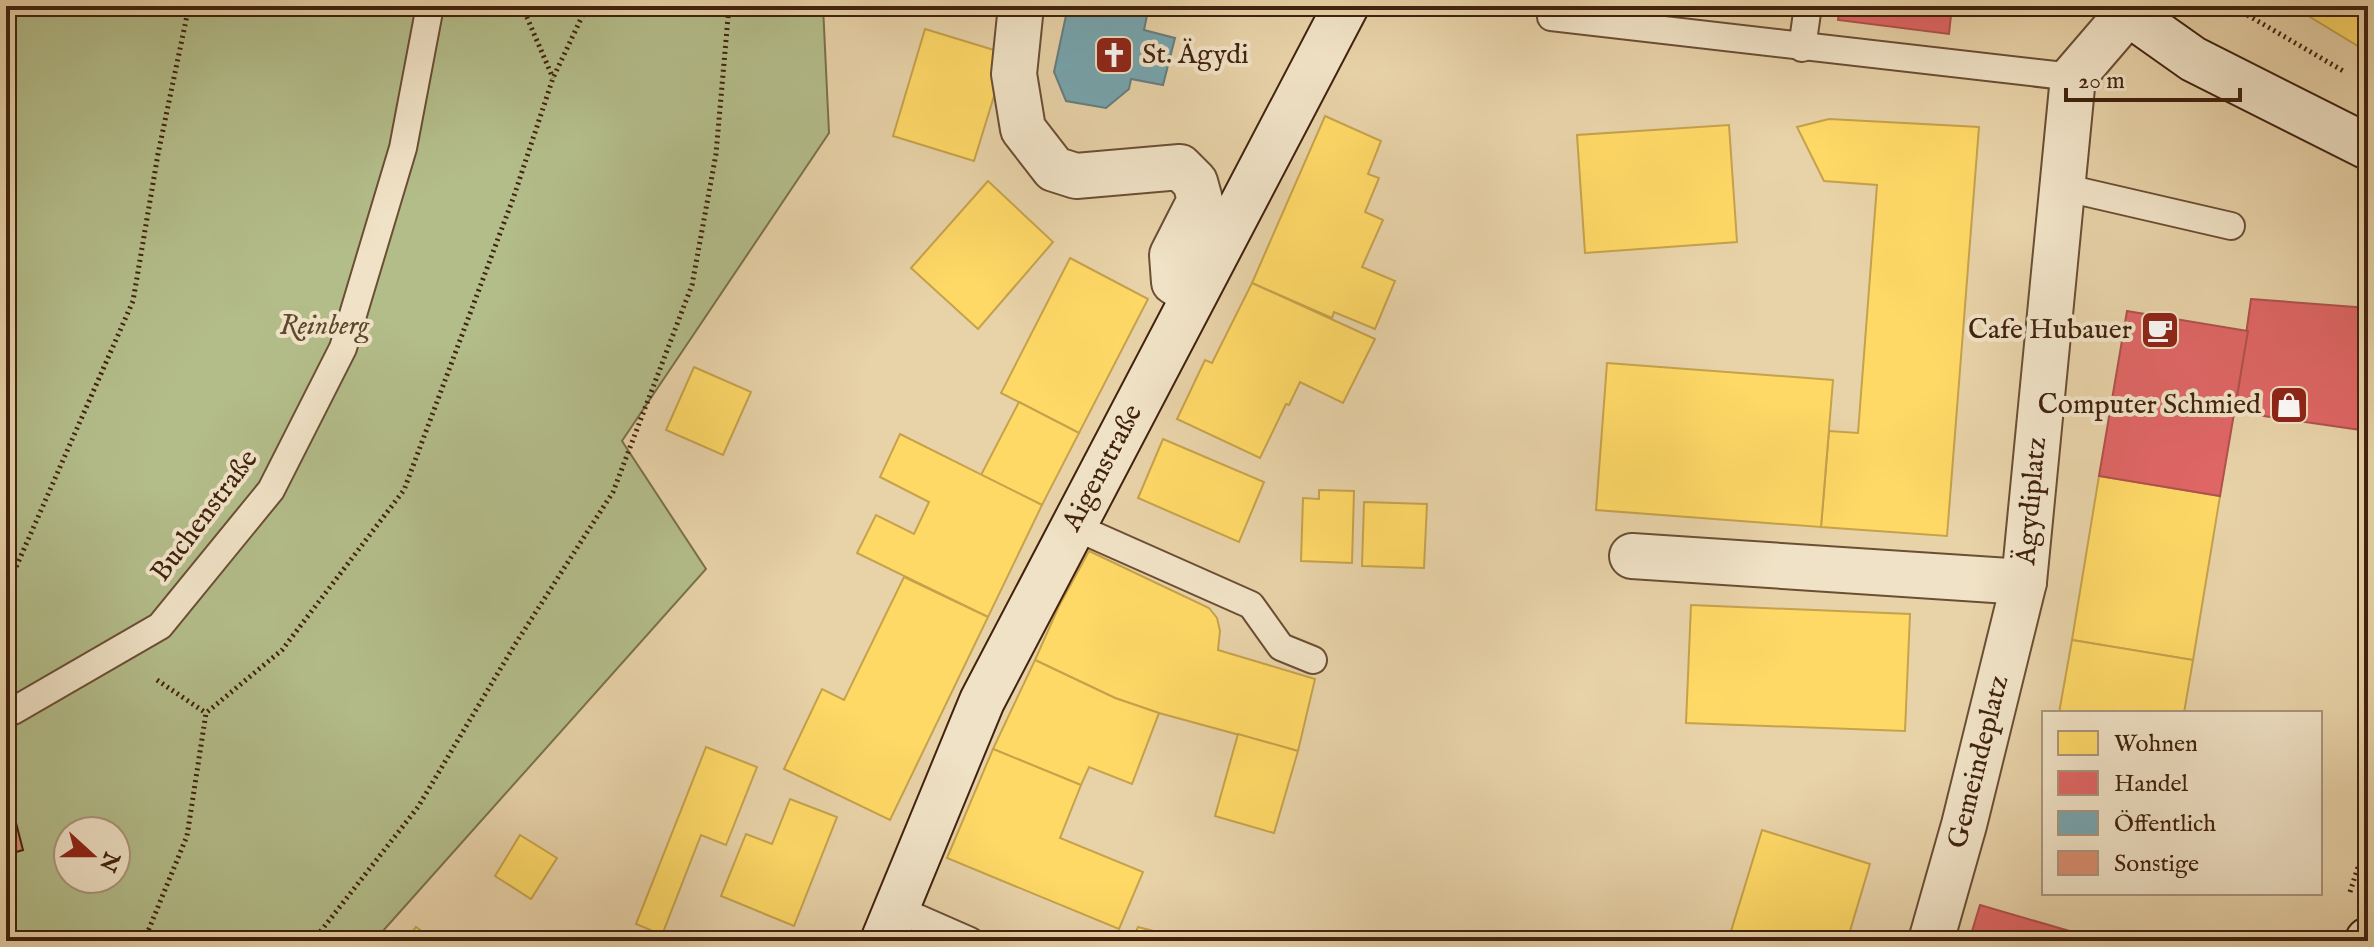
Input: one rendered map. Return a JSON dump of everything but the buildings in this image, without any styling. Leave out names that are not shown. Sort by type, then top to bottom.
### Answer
[{"type":"street","points":[[1021,6],[1014,74],[1023,129],[1054,169],[1076,176],[1180,167],[1195,182],[1200,200],[1172,255],[1174,282],[1194,295]]},
{"type":"street","name":"Aigenstraße","points":[[890,925],[982,701],[1346,6]]},
{"type":"street","points":[[2073,77],[2125,10],[2193,59],[2368,147]]},
{"type":"street","name":"Ägydiplatz","points":[[1632,556],[2024,582],[2073,77]]},
{"type":"street","name":"Gemeindeplatz","points":[[1931,941],[1964,825],[2024,582]]},
{"type":"lane","name":"Buchenstraße","points":[[13,711],[160,626],[271,490],[343,348],[403,148],[430,6]]},
{"type":"lane","points":[[1553,6],[1551,17],[2073,77]]},
{"type":"lane","points":[[1802,48],[1808,6]]},
{"type":"lane","points":[[2062,187],[2231,226]]},
{"type":"lane","points":[[1073,526],[1251,605],[1281,647],[1313,660]]},
{"type":"lane","points":[[890,925],[970,941]]},
{"type":"path","points":[[13,711],[13,574],[133,301],[158,154],[189,6]]},
{"type":"path","points":[[522,6],[553,78]]},
{"type":"path","points":[[144,941],[187,836],[206,713],[282,650],[404,490],[514,196],[553,78],[587,6]]},
{"type":"path","points":[[313,941],[418,807],[514,646],[613,492],[692,285],[716,154],[729,6]]},
{"type":"path","points":[[2232,6],[2354,78]]},
{"type":"path","points":[[160,626],[156,679],[206,713]]},
{"type":"path","points":[[2350,893],[2368,836]]},
{"type":"green space","name":"Reinberg","points":[[6,6],[823,6],[829,133],[622,441],[706,569],[374,941],[6,941]]},
{"type":"place","name":"St. Ägydi","points":[[1114,55]]},
{"type":"place","name":"Cafe Hubauer","points":[[2160,330]]},
{"type":"place","name":"Computer Schmied","points":[[2289,405]]}]
